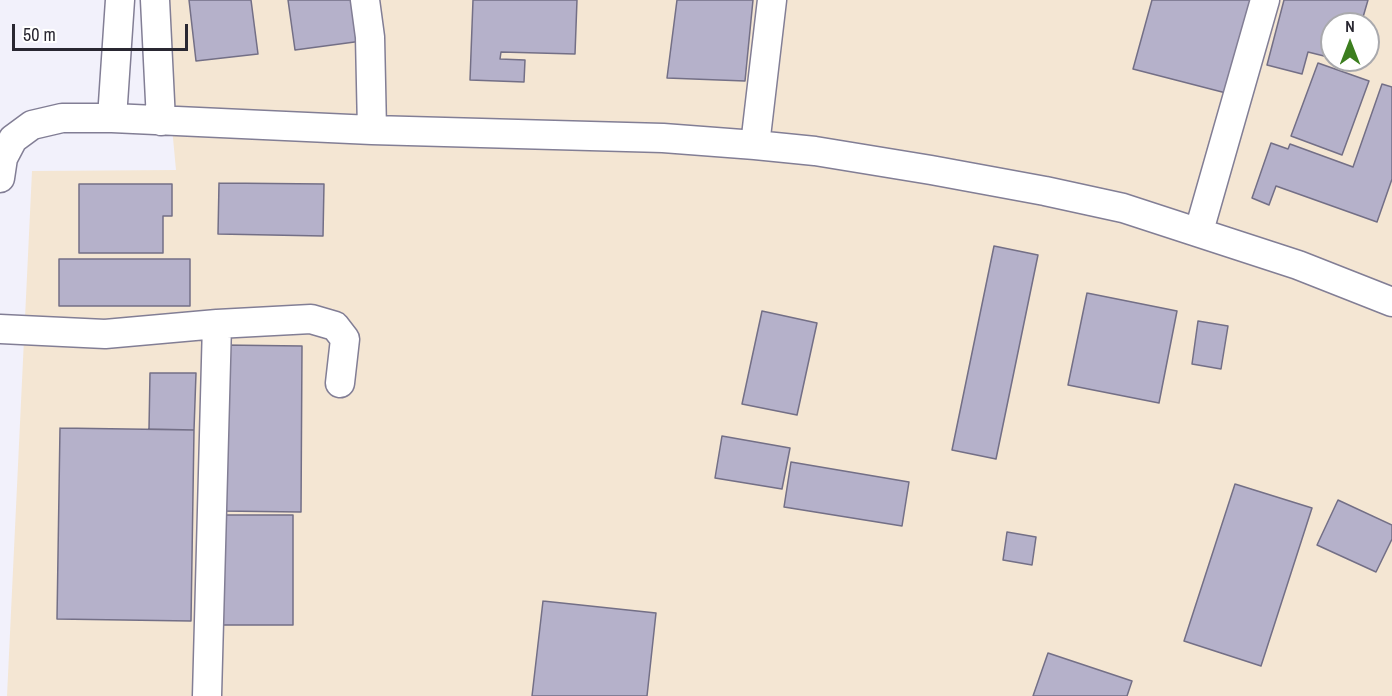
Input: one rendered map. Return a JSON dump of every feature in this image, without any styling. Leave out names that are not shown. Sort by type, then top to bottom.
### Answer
[{"type":"street","points":[[112,118],[120,0]]},
{"type":"street","points":[[155,0],[160,121]]},
{"type":"street","points":[[365,0],[369,37],[372,130]]},
{"type":"street","points":[[755,145],[772,0]]},
{"type":"street","points":[[1199,231],[1265,0]]},
{"type":"street","points":[[0,120],[32,125],[62,118],[112,118],[372,130],[663,138],[815,151],[1045,191],[1123,208],[1298,265],[1392,302]]},
{"type":"street","points":[[0,178],[3,158],[13,139],[32,125]]},
{"type":"street","points":[[0,329],[105,334],[217,324],[311,319],[335,326],[345,339],[340,383]]},
{"type":"street","points":[[207,696],[217,324]]},
{"type":"shaded area","points":[[160,0],[1392,0],[1392,696],[7,696],[32,171],[176,170]]},
{"type":"building","points":[[189,0],[251,0],[258,54],[196,61]]},
{"type":"building","points":[[288,0],[357,0],[362,41],[295,50]]},
{"type":"building","points":[[473,0],[577,0],[575,54],[501,52],[500,59],[525,60],[524,82],[470,80]]},
{"type":"building","points":[[677,0],[753,0],[745,81],[667,78]]},
{"type":"building","points":[[1152,0],[1251,0],[1226,93],[1133,69]]},
{"type":"building","points":[[1284,0],[1368,0],[1364,12],[1320,12],[1320,55],[1308,52],[1302,74],[1267,65]]},
{"type":"building","points":[[1318,63],[1320,72],[1344,72],[1369,81],[1342,155],[1291,136]]},
{"type":"building","points":[[1382,84],[1392,87],[1392,179],[1377,222],[1276,186],[1269,205],[1252,198],[1271,143],[1288,149],[1290,144],[1353,167]]},
{"type":"building","points":[[219,183],[324,184],[323,236],[218,234]]},
{"type":"building","points":[[79,184],[172,184],[172,216],[163,216],[163,253],[79,253]]},
{"type":"building","points":[[994,246],[1038,255],[996,459],[952,450]]},
{"type":"building","points":[[59,259],[190,259],[190,306],[59,306]]},
{"type":"building","points":[[1087,293],[1177,311],[1159,403],[1068,385]]},
{"type":"building","points":[[762,311],[817,323],[797,415],[742,404]]},
{"type":"building","points":[[1198,321],[1228,326],[1221,369],[1192,364]]},
{"type":"building","points":[[223,345],[302,346],[301,512],[221,511]]},
{"type":"building","points":[[150,373],[196,373],[194,430],[149,429]]},
{"type":"building","points":[[60,428],[194,430],[191,621],[57,619]]},
{"type":"building","points":[[722,436],[790,448],[782,489],[715,478]]},
{"type":"building","points":[[791,462],[909,482],[902,526],[784,507]]},
{"type":"building","points":[[1235,484],[1312,508],[1261,666],[1184,641]]},
{"type":"building","points":[[1338,500],[1392,525],[1392,539],[1376,572],[1317,545]]},
{"type":"building","points":[[222,515],[293,515],[293,625],[222,625]]},
{"type":"building","points":[[1007,532],[1036,537],[1032,565],[1003,560]]},
{"type":"building","points":[[543,601],[656,613],[647,696],[532,696]]},
{"type":"building","points":[[1048,653],[1132,681],[1127,696],[1033,696]]}]
